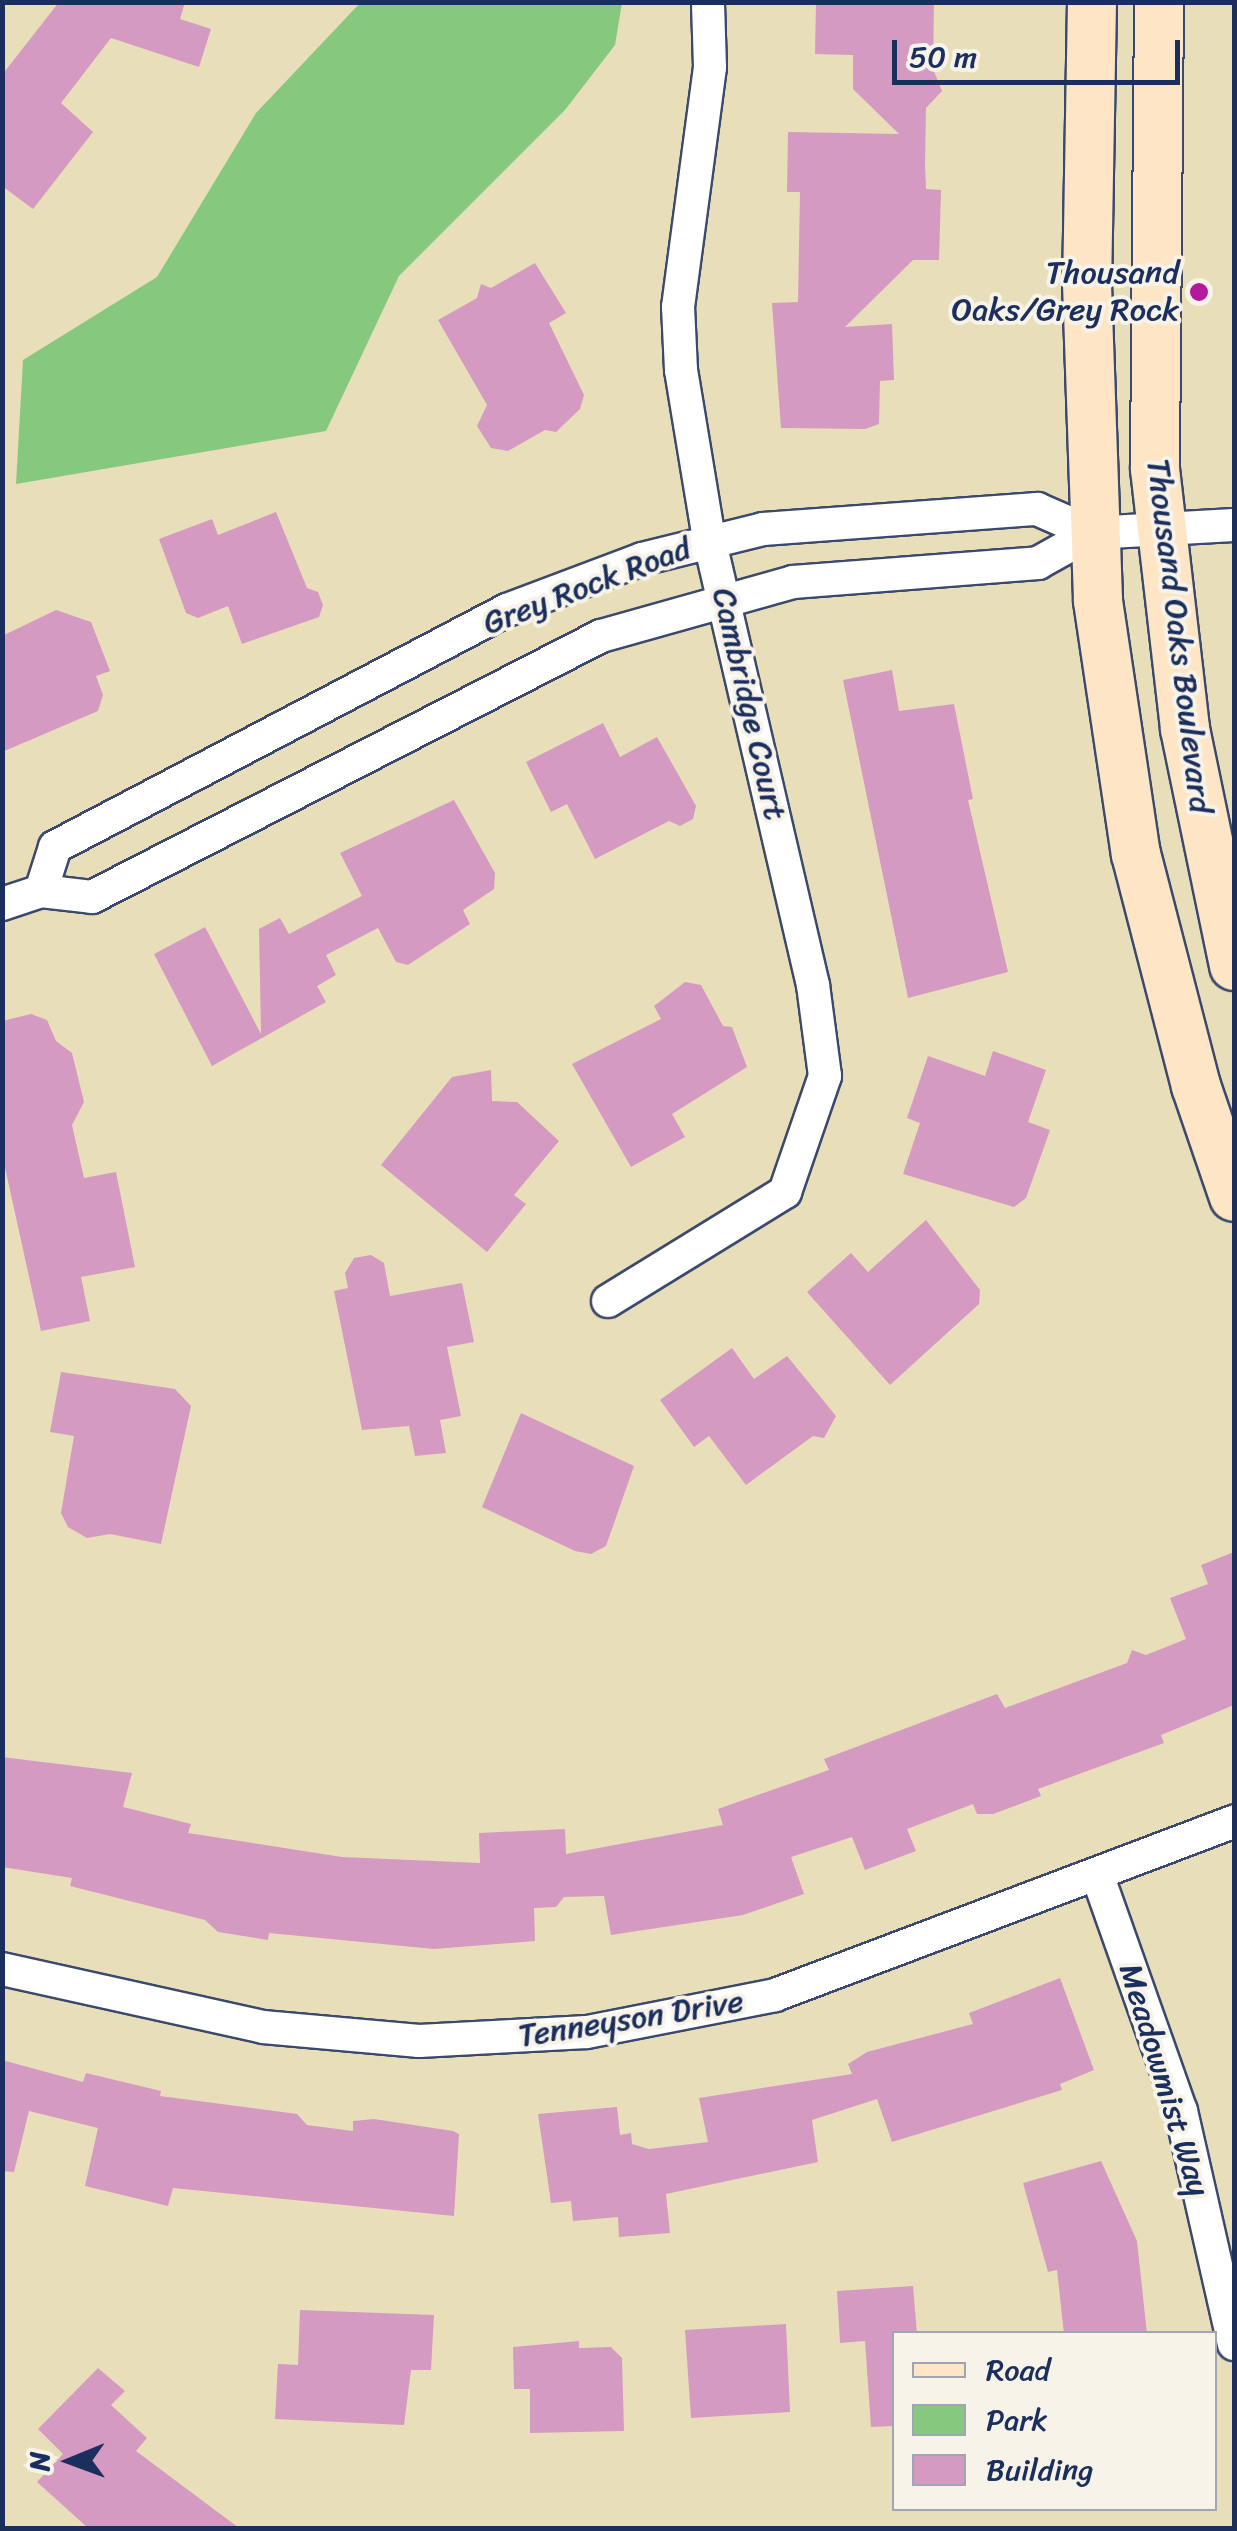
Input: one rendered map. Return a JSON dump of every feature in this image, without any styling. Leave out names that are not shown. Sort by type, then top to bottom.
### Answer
[{"type":"main road","points":[[1092,2],[1092,533],[1136,854],[1196,1086],[1234,1197]]},
{"type":"main road","name":"Thousand Oaks Boulevard","points":[[1159,2],[1154,320],[1160,528],[1184,730],[1234,966]]},
{"type":"street","name":"Cambridge Court","points":[[608,1301],[785,1192],[825,1076],[814,986],[726,598],[709,539],[681,370],[678,307],[710,67],[708,2]]},
{"type":"street","name":"Grey Rock Road","points":[[41,891],[56,847],[192,775],[508,610],[709,539],[1037,508],[1092,533]]},
{"type":"street","name":"Grey Rock Road","points":[[2,904],[41,891],[92,898],[584,644],[726,598],[793,582],[1038,563],[1092,533],[1234,525]]},
{"type":"street","name":"Tenneyson Drive","points":[[2,1968],[263,2028],[419,2041],[587,2032],[776,1995],[1098,1877],[1234,1822]]},
{"type":"street","name":"Meadowmist Way","points":[[1098,1877],[1180,2111],[1234,2344]]},
{"type":"green space","points":[[361,2],[622,3],[615,45],[565,110],[399,276],[326,431],[16,484],[23,360],[157,277],[256,113]]},
{"type":"building","points":[[59,2],[185,2],[180,19],[211,29],[199,67],[111,38],[61,103],[93,132],[33,209],[2,186],[2,75]]},
{"type":"building","points":[[816,2],[934,2],[933,69],[942,91],[926,108],[925,164],[926,189],[941,190],[939,260],[913,260],[845,327],[892,324],[894,380],[880,381],[879,424],[865,429],[781,428],[772,303],[798,302],[800,192],[787,192],[788,132],[899,134],[853,89],[853,55],[815,54]]},
{"type":"building","points":[[535,263],[566,313],[549,323],[584,395],[580,409],[556,432],[545,430],[508,451],[491,448],[477,426],[487,405],[438,320],[477,298],[481,284],[491,288]]},
{"type":"building","points":[[276,512],[307,588],[318,592],[323,605],[319,617],[242,644],[228,606],[198,618],[186,613],[159,539],[212,519],[218,535]]},
{"type":"building","points":[[56,610],[91,622],[110,671],[96,676],[103,695],[98,711],[2,752],[2,636]]},
{"type":"building","points":[[892,670],[899,711],[954,704],[973,799],[968,800],[1008,972],[908,998],[843,680]]},
{"type":"building","points":[[603,723],[620,757],[657,737],[696,806],[693,819],[680,826],[669,821],[595,859],[567,804],[551,812],[526,762]]},
{"type":"building","points":[[454,800],[495,873],[494,889],[463,910],[470,924],[408,965],[396,962],[378,928],[326,955],[336,975],[317,986],[326,1002],[212,1066],[154,954],[205,927],[261,1034],[259,929],[280,918],[289,934],[362,896],[340,853]]},
{"type":"building","points":[[685,982],[701,985],[723,1026],[732,1027],[747,1067],[672,1114],[685,1137],[631,1167],[572,1064],[661,1019],[654,1006]]},
{"type":"building","points":[[31,1014],[47,1020],[56,1041],[72,1053],[84,1102],[72,1125],[84,1178],[116,1172],[135,1267],[81,1277],[90,1321],[41,1331],[2,1154],[2,1021]]},
{"type":"building","points":[[993,1051],[1046,1070],[1028,1122],[1050,1130],[1026,1198],[1014,1207],[903,1174],[920,1123],[907,1118],[928,1056],[985,1076]]},
{"type":"building","points":[[491,1070],[492,1101],[517,1102],[559,1141],[514,1195],[526,1204],[487,1252],[381,1165],[452,1077]]},
{"type":"building","points":[[926,1220],[980,1290],[979,1304],[890,1385],[807,1292],[851,1253],[868,1272]]},
{"type":"building","points":[[371,1255],[384,1263],[390,1296],[462,1283],[474,1342],[447,1347],[461,1416],[440,1420],[446,1453],[415,1456],[409,1426],[362,1430],[334,1291],[348,1288],[345,1273],[354,1258]]},
{"type":"building","points":[[732,1348],[754,1379],[787,1356],[836,1416],[824,1438],[813,1436],[746,1485],[709,1436],[694,1447],[660,1400]]},
{"type":"building","points":[[61,1372],[175,1389],[191,1406],[161,1544],[110,1534],[87,1538],[68,1527],[61,1513],[74,1436],[50,1432]]},
{"type":"building","points":[[521,1413],[634,1466],[606,1546],[591,1554],[575,1551],[482,1507]]},
{"type":"building","points":[[1234,1552],[1234,1705],[1161,1735],[1164,1743],[1038,1789],[1041,1796],[993,1814],[977,1814],[973,1804],[907,1829],[916,1851],[865,1870],[852,1837],[791,1857],[804,1894],[743,1915],[611,1935],[604,1896],[564,1897],[556,1907],[534,1908],[535,1941],[434,1949],[269,1933],[268,1940],[218,1932],[205,1920],[70,1886],[72,1878],[2,1867],[2,1757],[132,1773],[123,1807],[191,1824],[188,1833],[342,1857],[480,1863],[479,1833],[565,1829],[566,1854],[723,1825],[718,1809],[829,1770],[824,1759],[997,1694],[1005,1708],[1127,1663],[1132,1650],[1146,1655],[1186,1639],[1170,1598],[1208,1584],[1201,1565]]},
{"type":"building","points":[[1060,1978],[1094,2070],[1060,2084],[1062,2090],[892,2142],[877,2099],[812,2120],[818,2162],[666,2194],[670,2233],[619,2237],[618,2217],[573,2221],[571,2201],[551,2203],[538,2114],[617,2107],[620,2135],[631,2133],[632,2144],[649,2149],[708,2142],[699,2098],[852,2074],[848,2064],[867,2052],[973,2024],[969,2013]]},
{"type":"building","points":[[2,2060],[83,2082],[86,2073],[161,2091],[160,2096],[297,2114],[307,2125],[353,2131],[353,2121],[374,2119],[453,2131],[459,2134],[454,2216],[173,2188],[168,2206],[85,2186],[98,2128],[29,2111],[14,2172],[2,2171]]},
{"type":"building","points":[[1101,2161],[1137,2241],[1147,2331],[1064,2331],[1057,2270],[1048,2272],[1023,2183]]},
{"type":"building","points":[[913,2286],[917,2331],[892,2331],[892,2426],[871,2427],[865,2341],[840,2343],[837,2291]]},
{"type":"building","points":[[300,2310],[434,2315],[431,2370],[411,2370],[404,2425],[275,2419],[278,2364],[298,2365]]},
{"type":"building","points":[[786,2324],[790,2412],[691,2418],[685,2330]]},
{"type":"building","points":[[579,2341],[579,2348],[611,2347],[622,2358],[624,2431],[530,2433],[530,2389],[514,2389],[513,2347]]},
{"type":"building","points":[[98,2368],[125,2391],[111,2405],[147,2438],[136,2451],[239,2528],[88,2528],[37,2482],[63,2454],[38,2429]]},
{"type":"place","name":"Thousand Oaks/Grey Rock","points":[[1199,292]]}]
